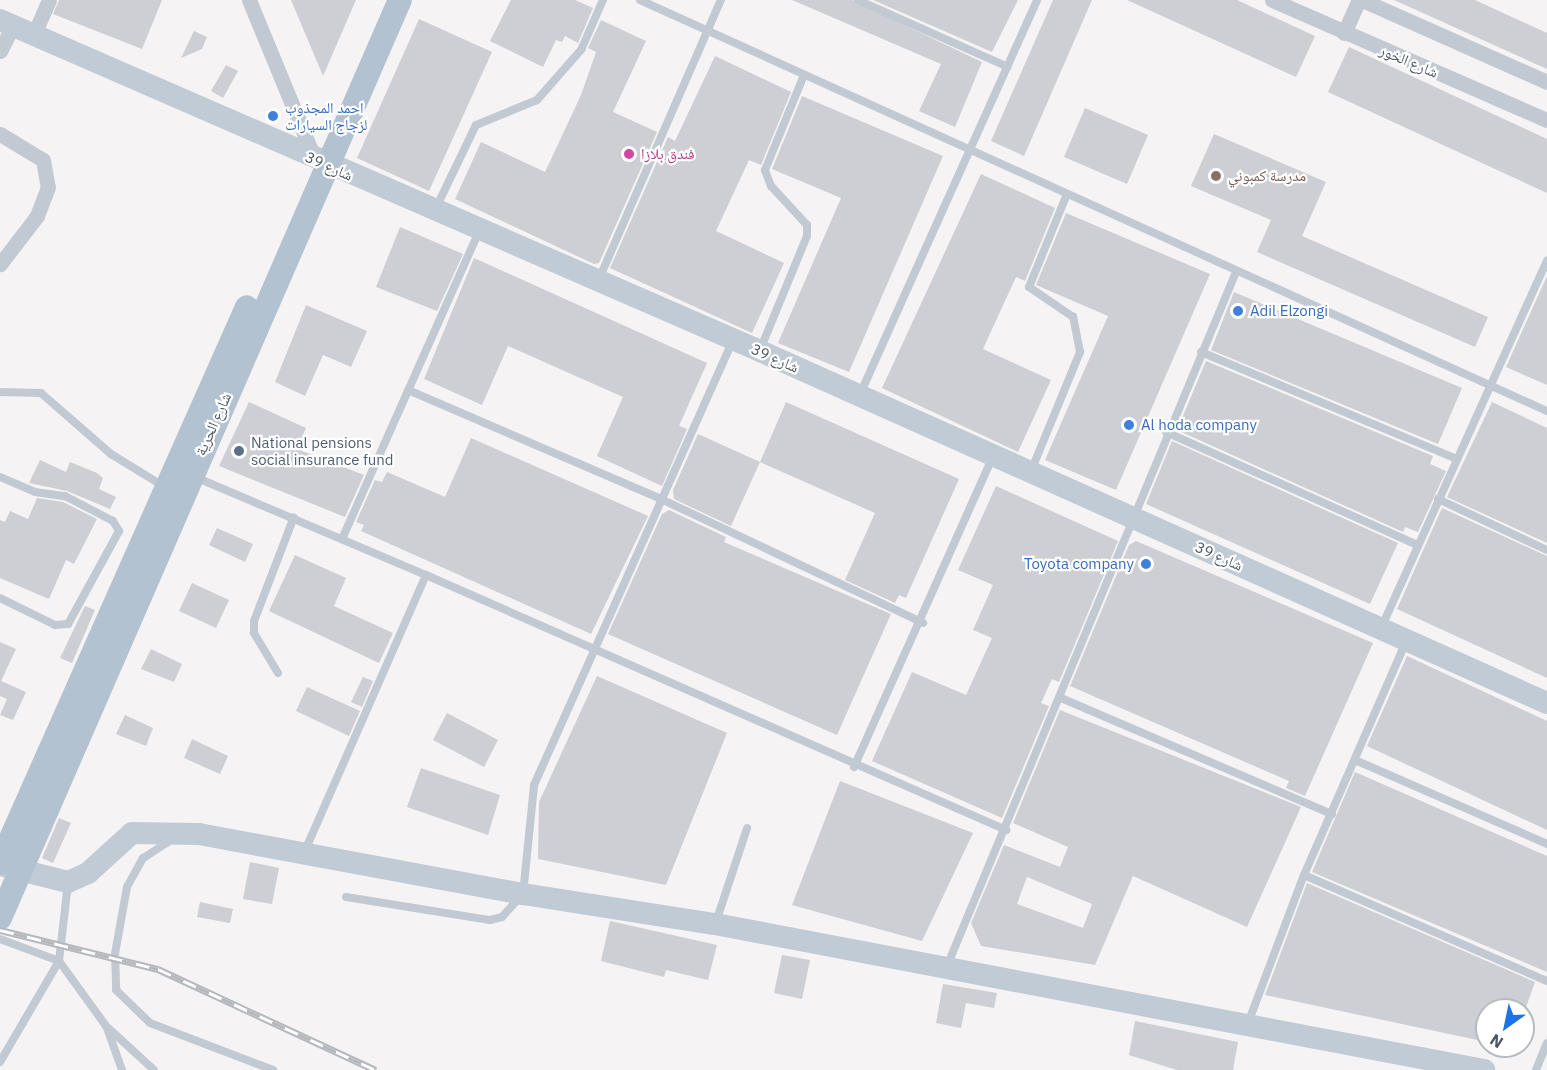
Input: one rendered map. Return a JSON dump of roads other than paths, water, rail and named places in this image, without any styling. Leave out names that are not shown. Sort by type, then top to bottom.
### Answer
[{"type":"main road","name":"شارع الحرية","points":[[10,854],[191,475],[321,163],[382,0]]},
{"type":"main road","name":"شارع الحرية","points":[[10,854],[167,489],[400,0]]},
{"type":"main road","points":[[0,918],[10,854]]},
{"type":"street","points":[[0,51],[15,27],[49,0]]},
{"type":"street","points":[[249,0],[321,163]]},
{"type":"street","name":"شارع الخور","points":[[1272,0],[1547,120]]},
{"type":"street","points":[[1344,33],[1360,0],[1547,82]]},
{"type":"street","name":"شارع 39","points":[[15,27],[321,163],[734,339],[992,459],[1030,472],[1406,642],[1547,703]]},
{"type":"street","points":[[0,134],[43,160],[48,187],[37,216],[0,264]]},
{"type":"street","points":[[10,854],[37,878],[68,882],[88,873],[132,833],[199,834],[523,894],[715,924],[945,970],[1247,1024],[1484,1070]]},
{"type":"lane","points":[[434,212],[476,125],[537,100],[581,50],[603,0]]},
{"type":"lane","points":[[640,0],[1547,411]]},
{"type":"lane","points":[[598,282],[721,0]]},
{"type":"lane","points":[[858,0],[1008,67]]},
{"type":"lane","points":[[859,396],[973,149],[1037,0]]},
{"type":"lane","points":[[760,351],[807,236],[807,225],[771,186],[765,170],[804,75]]},
{"type":"lane","points":[[1030,472],[1080,352],[1073,317],[1029,287],[1067,194]]},
{"type":"lane","points":[[342,539],[479,231]]},
{"type":"lane","points":[[1381,630],[1417,545],[1547,261]]},
{"type":"lane","points":[[945,970],[1061,698],[1166,432],[1236,272]]},
{"type":"lane","points":[[346,897],[490,920],[502,917],[523,894],[534,785],[593,649],[734,339]]},
{"type":"lane","points":[[1201,352],[1456,459]]},
{"type":"lane","points":[[408,390],[661,499],[923,623]]},
{"type":"lane","points":[[0,392],[41,393],[111,454],[167,489]]},
{"type":"lane","points":[[1166,432],[1417,545]]},
{"type":"lane","points":[[854,767],[923,623],[992,459]]},
{"type":"lane","points":[[191,475],[426,574],[854,767],[1006,830]]},
{"type":"lane","points":[[0,477],[35,492],[65,496],[113,521],[119,531],[68,624],[55,625],[0,598]]},
{"type":"lane","points":[[1438,499],[1547,550]]},
{"type":"lane","points":[[278,674],[254,633],[254,621],[294,517]]},
{"type":"lane","points":[[305,852],[426,574]]},
{"type":"lane","points":[[1247,1024],[1304,875],[1406,642]]},
{"type":"lane","points":[[1061,698],[1332,814]]},
{"type":"lane","points":[[1355,759],[1547,844]]},
{"type":"lane","points":[[715,924],[747,828]]},
{"type":"lane","points":[[199,834],[161,844],[135,870],[120,912],[116,990],[150,1023],[273,1070]]},
{"type":"lane","points":[[1304,875],[1547,981]]},
{"type":"lane","points":[[0,1062],[59,961],[68,882]]},
{"type":"lane","points":[[0,939],[59,961],[106,1026],[154,1070]]},
{"type":"lane","points":[[106,1026],[122,1070]]},
{"type":"lane","points":[[1536,1070],[1547,1043]]},
{"type":"railway","points":[[0,930],[158,969],[376,1070]]},
{"type":"place","name":"احمد المجذوب لزجاج السيارات","points":[[273,116]]},
{"type":"place","name":"فندق بلازا","points":[[629,154]]},
{"type":"place","name":"مدرسة كمبوني","points":[[1216,176]]},
{"type":"place","name":"Adil Elzongi","points":[[1238,311]]},
{"type":"place","name":"Al hoda company","points":[[1129,425]]},
{"type":"place","name":"National pensions social insurance fund","points":[[239,451]]},
{"type":"place","name":"Toyota company","points":[[1146,564]]}]
